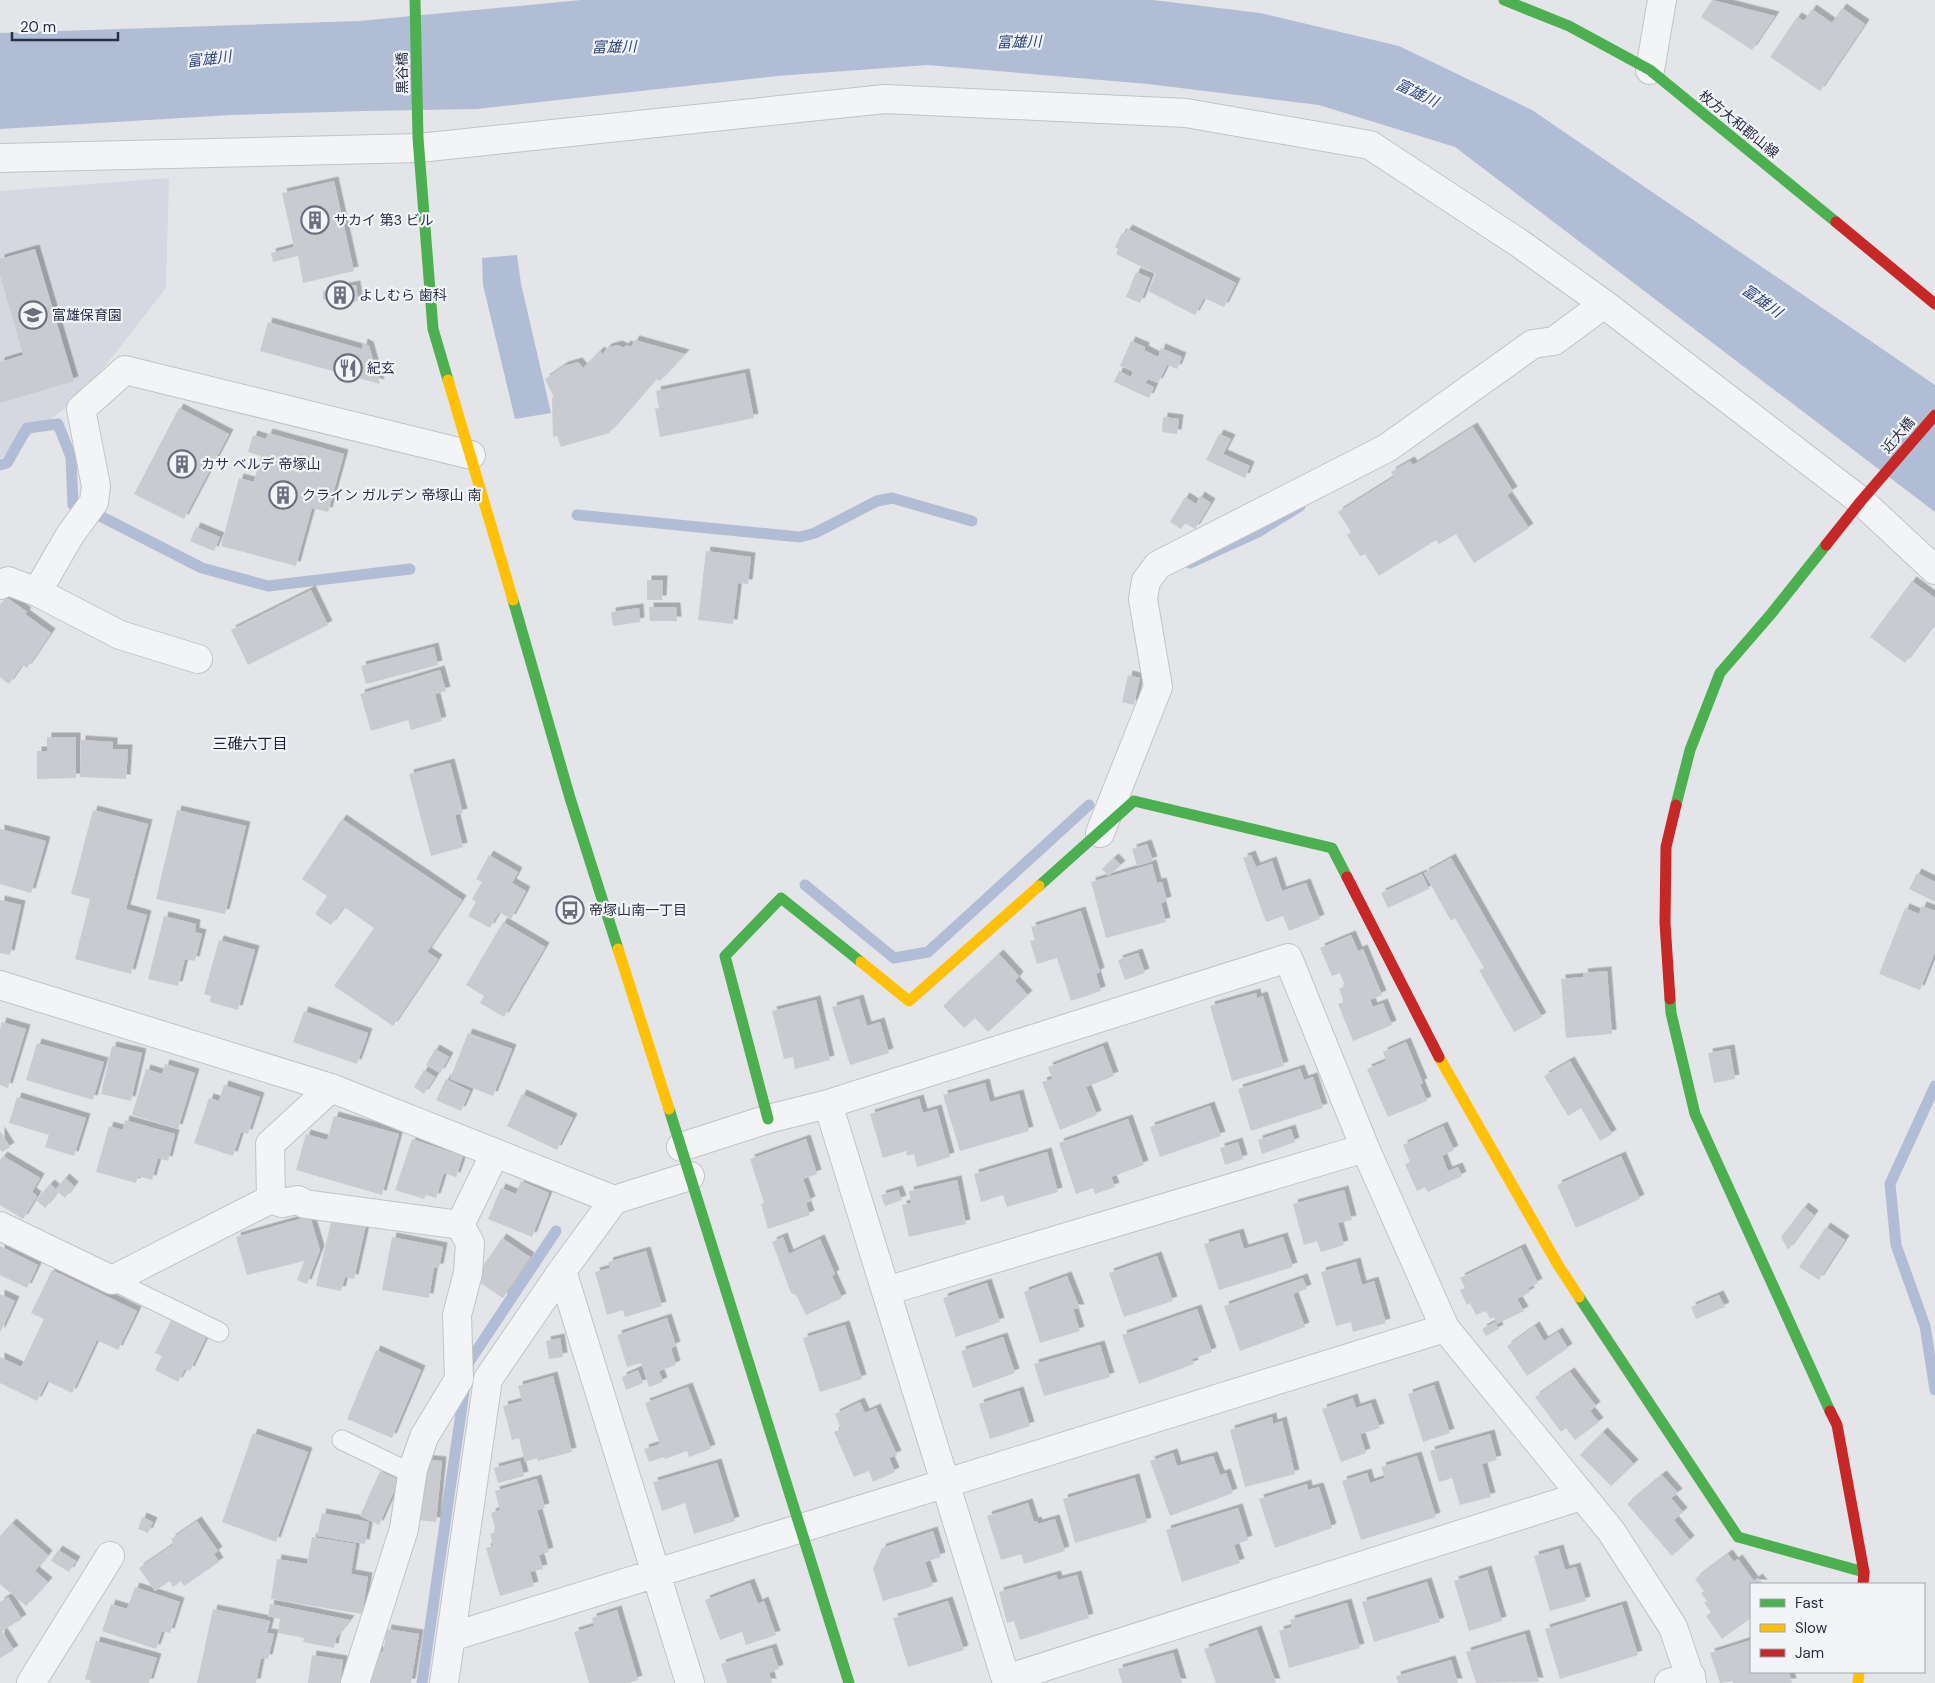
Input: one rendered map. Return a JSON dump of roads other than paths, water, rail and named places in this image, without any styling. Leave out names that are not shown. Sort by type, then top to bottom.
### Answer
[{"type":"street","name":"枚方大和郡山線","points":[[1504,0],[1569,26],[1650,70],[1935,304]]},
{"type":"street","points":[[1650,70],[1662,0]]},
{"type":"street","name":"黒谷橋","points":[[415,4],[419,143],[433,329],[570,798],[801,1528],[848,1683]]},
{"type":"street","points":[[0,158],[419,143],[884,99],[1186,113],[1370,145],[1519,243],[1604,304],[1861,501],[1935,570]]},
{"type":"street","points":[[1100,833],[1158,687],[1143,599],[1146,581],[1158,565],[1387,448],[1533,344],[1554,341],[1604,304]]},
{"type":"street","points":[[37,592],[70,535],[94,502],[96,486],[81,409],[125,370],[471,455]]},
{"type":"street","name":"近大橋","points":[[1864,1578],[1837,1425],[1695,1114],[1671,1013],[1665,922],[1666,847],[1690,750],[1720,674],[1771,614],[1861,501],[1935,415]]},
{"type":"street","points":[[0,585],[8,581],[37,592],[120,635],[198,659]]},
{"type":"street","points":[[768,1119],[725,956],[781,898],[909,1001],[1134,801],[1332,848],[1447,1072],[1558,1265],[1738,1537],[1864,1578]]},
{"type":"street","points":[[681,1147],[768,1119],[828,1104],[1288,958],[1365,1148],[1445,1328],[1610,1532],[1673,1627],[1684,1681]]},
{"type":"street","points":[[0,985],[331,1088],[614,1200]]},
{"type":"street","points":[[271,1199],[270,1144],[331,1088]]},
{"type":"street","points":[[828,1104],[1007,1681],[1581,1496]]},
{"type":"street","points":[[886,1290],[1365,1148]]},
{"type":"street","points":[[460,1225],[495,1153]]},
{"type":"street","points":[[444,1683],[488,1379],[562,1271],[614,1200],[690,1176]]},
{"type":"street","points":[[271,1199],[282,1204],[298,1200],[305,1204],[460,1225]]},
{"type":"street","points":[[0,1226],[112,1280],[271,1199]]},
{"type":"street","points":[[355,1683],[404,1530],[413,1469],[424,1437],[459,1379],[457,1315],[468,1273],[470,1243],[460,1225]]},
{"type":"street","points":[[562,1271],[690,1683]]},
{"type":"street","points":[[451,1637],[1445,1328]]},
{"type":"street","points":[[459,1379],[488,1379]]},
{"type":"street","points":[[32,1683],[110,1556]]},
{"type":"lane","points":[[112,1280],[219,1332]]},
{"type":"lane","points":[[342,1440],[400,1468],[413,1469]]},
{"type":"water","name":"富雄川","points":[[581,0],[1153,0],[1260,13],[1399,46],[1532,110],[1935,385],[1935,512],[1455,147],[1319,105],[1148,84],[927,65],[777,76],[477,109],[231,115],[0,129],[0,33],[359,21]]},
{"type":"water","points":[[517,255],[521,284],[551,413],[515,419],[483,285],[482,258]]},
{"type":"waterway","points":[[0,465],[7,463],[27,428],[58,424],[71,457],[73,505],[102,517],[202,568],[268,586],[410,569]]},
{"type":"waterway","points":[[577,515],[800,537],[815,533],[877,501],[892,498],[972,521]]},
{"type":"waterway","points":[[1190,563],[1258,532],[1300,506]]},
{"type":"waterway","points":[[805,885],[894,958],[928,952],[1089,805]]},
{"type":"waterway","points":[[1935,1086],[1890,1184],[1896,1245],[1925,1326],[1935,1390]]},
{"type":"waterway","points":[[468,1370],[469,1362],[556,1231]]},
{"type":"waterway","points":[[422,1683],[465,1385]]},
{"type":"place","name":"サカイ 第3 ビル","points":[[315,220]]},
{"type":"place","name":"よしむら 歯科","points":[[340,295]]},
{"type":"place","name":"富雄保育園","points":[[33,315]]},
{"type":"place","name":"紀玄","points":[[348,368]]},
{"type":"place","name":"カサ ベルデ 帝塚山","points":[[182,464]]},
{"type":"place","name":"クライン ガルデン 帝塚山 南","points":[[283,495]]},
{"type":"place","name":"帝塚山南一丁目","points":[[570,910]]},
{"type":"district","name":"三碓六丁目","points":[[250,744]]}]
